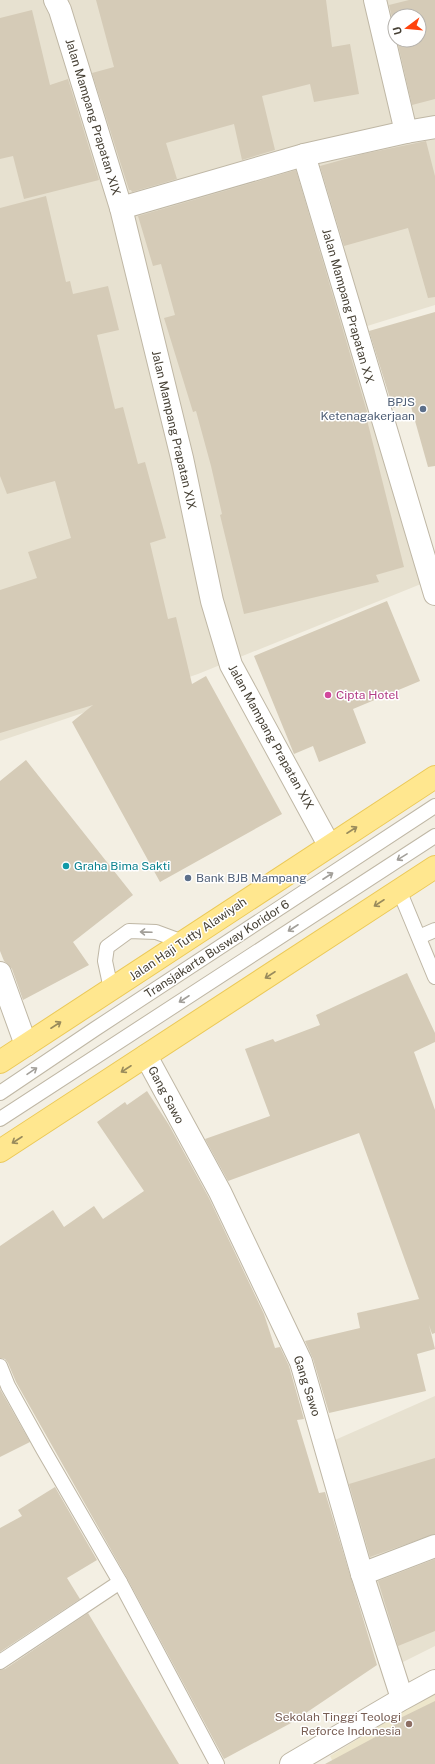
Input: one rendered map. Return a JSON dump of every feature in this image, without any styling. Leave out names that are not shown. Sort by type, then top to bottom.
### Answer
[{"type":"main road","name":"Jalan Haji Tutty Alawiyah","points":[[0,1062],[112,990],[329,845],[435,777]]},
{"type":"main road","points":[[0,1151],[435,867]]},
{"type":"street","name":"Jalan Mampang Prapatan XIX","points":[[55,0],[60,10],[121,208],[182,458],[212,601],[231,665],[329,845]]},
{"type":"street","points":[[375,0],[406,132]]},
{"type":"street","points":[[121,208],[304,155],[435,127]]},
{"type":"street","name":"Jalan Mampang Prapatan XX","points":[[304,155],[435,594]]},
{"type":"street","points":[[0,973],[26,1045]]},
{"type":"street","name":"Gang Sawo","points":[[146,1056],[220,1192],[301,1362],[362,1574],[400,1692]]},
{"type":"street","points":[[362,1574],[435,1546]]},
{"type":"street","points":[[291,1764],[402,1698],[435,1681]]},
{"type":"lane","name":"Transjakarta Busway Koridor 6","points":[[0,1093],[435,806]]},
{"type":"lane","name":"Transjakarta Busway Koridor 6","points":[[0,1119],[435,836]]},
{"type":"lane","points":[[399,890],[435,977]]},
{"type":"lane","points":[[419,937],[435,930]]},
{"type":"lane","points":[[112,990],[105,961],[107,947],[129,931],[156,932],[183,942]]},
{"type":"lane","points":[[0,1366],[8,1386],[120,1582],[217,1764]]},
{"type":"lane","points":[[0,1662],[120,1582]]},
{"type":"shaded area","points":[[0,0],[435,0],[435,305],[351,331],[421,584],[198,674],[0,741]]},
{"type":"shaded area","points":[[435,1396],[435,1646],[389,1669],[319,1447]]},
{"type":"shaded area","name":"Sekolah Tinggi Teologi Reforce Indonesia","points":[[435,1692],[435,1764],[334,1764],[330,1756]]},
{"type":"building","points":[[96,0],[326,0],[332,47],[350,44],[359,94],[314,102],[310,84],[262,96],[275,150],[242,160],[234,124],[166,143],[177,179],[132,192],[129,190],[92,73],[114,67]]},
{"type":"building","points":[[409,0],[435,0],[435,99],[412,105],[399,48],[427,48],[427,8],[390,8],[389,5]]},
{"type":"building","points":[[32,10],[50,85],[68,79],[99,180],[24,199],[13,156],[0,159],[0,18]]},
{"type":"building","points":[[426,141],[435,176],[435,297],[428,298],[408,228],[344,246],[320,166],[363,154]]},
{"type":"building","points":[[296,170],[368,415],[366,416],[404,567],[376,575],[379,582],[244,614],[220,515],[222,514],[211,466],[196,411],[193,412],[164,318],[175,315],[161,264],[153,266],[138,216]]},
{"type":"building","points":[[46,196],[66,282],[70,281],[73,294],[108,286],[119,330],[97,335],[115,409],[123,407],[138,464],[145,462],[166,538],[150,543],[168,619],[176,617],[192,684],[206,676],[282,814],[160,882],[72,722],[93,705],[0,733],[0,590],[37,578],[28,552],[71,538],[55,481],[7,494],[0,476],[0,208]]},
{"type":"building","name":"BPJS Ketenagakerjaan","points":[[435,312],[435,466],[428,467],[410,403],[393,408],[369,331]]},
{"type":"building","name":"Cipta Hotel","points":[[387,601],[420,681],[353,709],[366,743],[319,762],[313,746],[294,754],[254,656]]},
{"type":"building","points":[[26,760],[133,895],[73,942],[89,965],[23,1000],[12,969],[4,961],[0,951],[0,781]]},
{"type":"building","points":[[407,973],[435,1033],[435,1042],[414,1052],[435,1110],[435,1333],[432,1334],[429,1325],[435,1349],[417,1354],[426,1391],[329,1413],[313,1359],[305,1341],[360,1328],[357,1313],[419,1299],[359,1133],[228,1181],[205,1139],[270,1116],[245,1049],[273,1039],[275,1042],[320,1025],[316,1015]]},
{"type":"building","points":[[147,1091],[169,1125],[209,1198],[264,1314],[275,1348],[280,1347],[289,1366],[304,1419],[297,1420],[319,1493],[325,1492],[377,1665],[291,1723],[224,1759],[127,1578],[16,1382],[8,1363],[5,1359],[0,1358],[0,1246],[53,1210],[64,1227],[94,1206],[103,1219],[144,1191],[97,1122],[125,1102],[127,1105]]},
{"type":"building","points":[[0,1389],[30,1442],[0,1457]]},
{"type":"building","points":[[435,1458],[435,1534],[370,1557],[349,1484]]},
{"type":"building","points":[[55,1487],[97,1560],[67,1578],[80,1599],[0,1652],[0,1528],[22,1516],[18,1510]]},
{"type":"building","points":[[435,1559],[435,1631],[398,1646],[378,1581]]},
{"type":"building","points":[[88,1613],[179,1764],[0,1764],[0,1670],[5,1669]]},
{"type":"building","name":"Sekolah Tinggi Teologi Reforce Indonesia","points":[[435,1701],[435,1764],[325,1764],[394,1727],[392,1722]]},
{"type":"place","name":"BPJS Ketenagakerjaan","points":[[423,409]]},
{"type":"place","name":"Cipta Hotel","points":[[328,695]]},
{"type":"place","name":"Graha Bima Sakti","points":[[66,866]]},
{"type":"place","name":"Bank BJB Mampang","points":[[188,878]]},
{"type":"place","name":"Sekolah Tinggi Teologi Reforce Indonesia","points":[[409,1724]]}]
